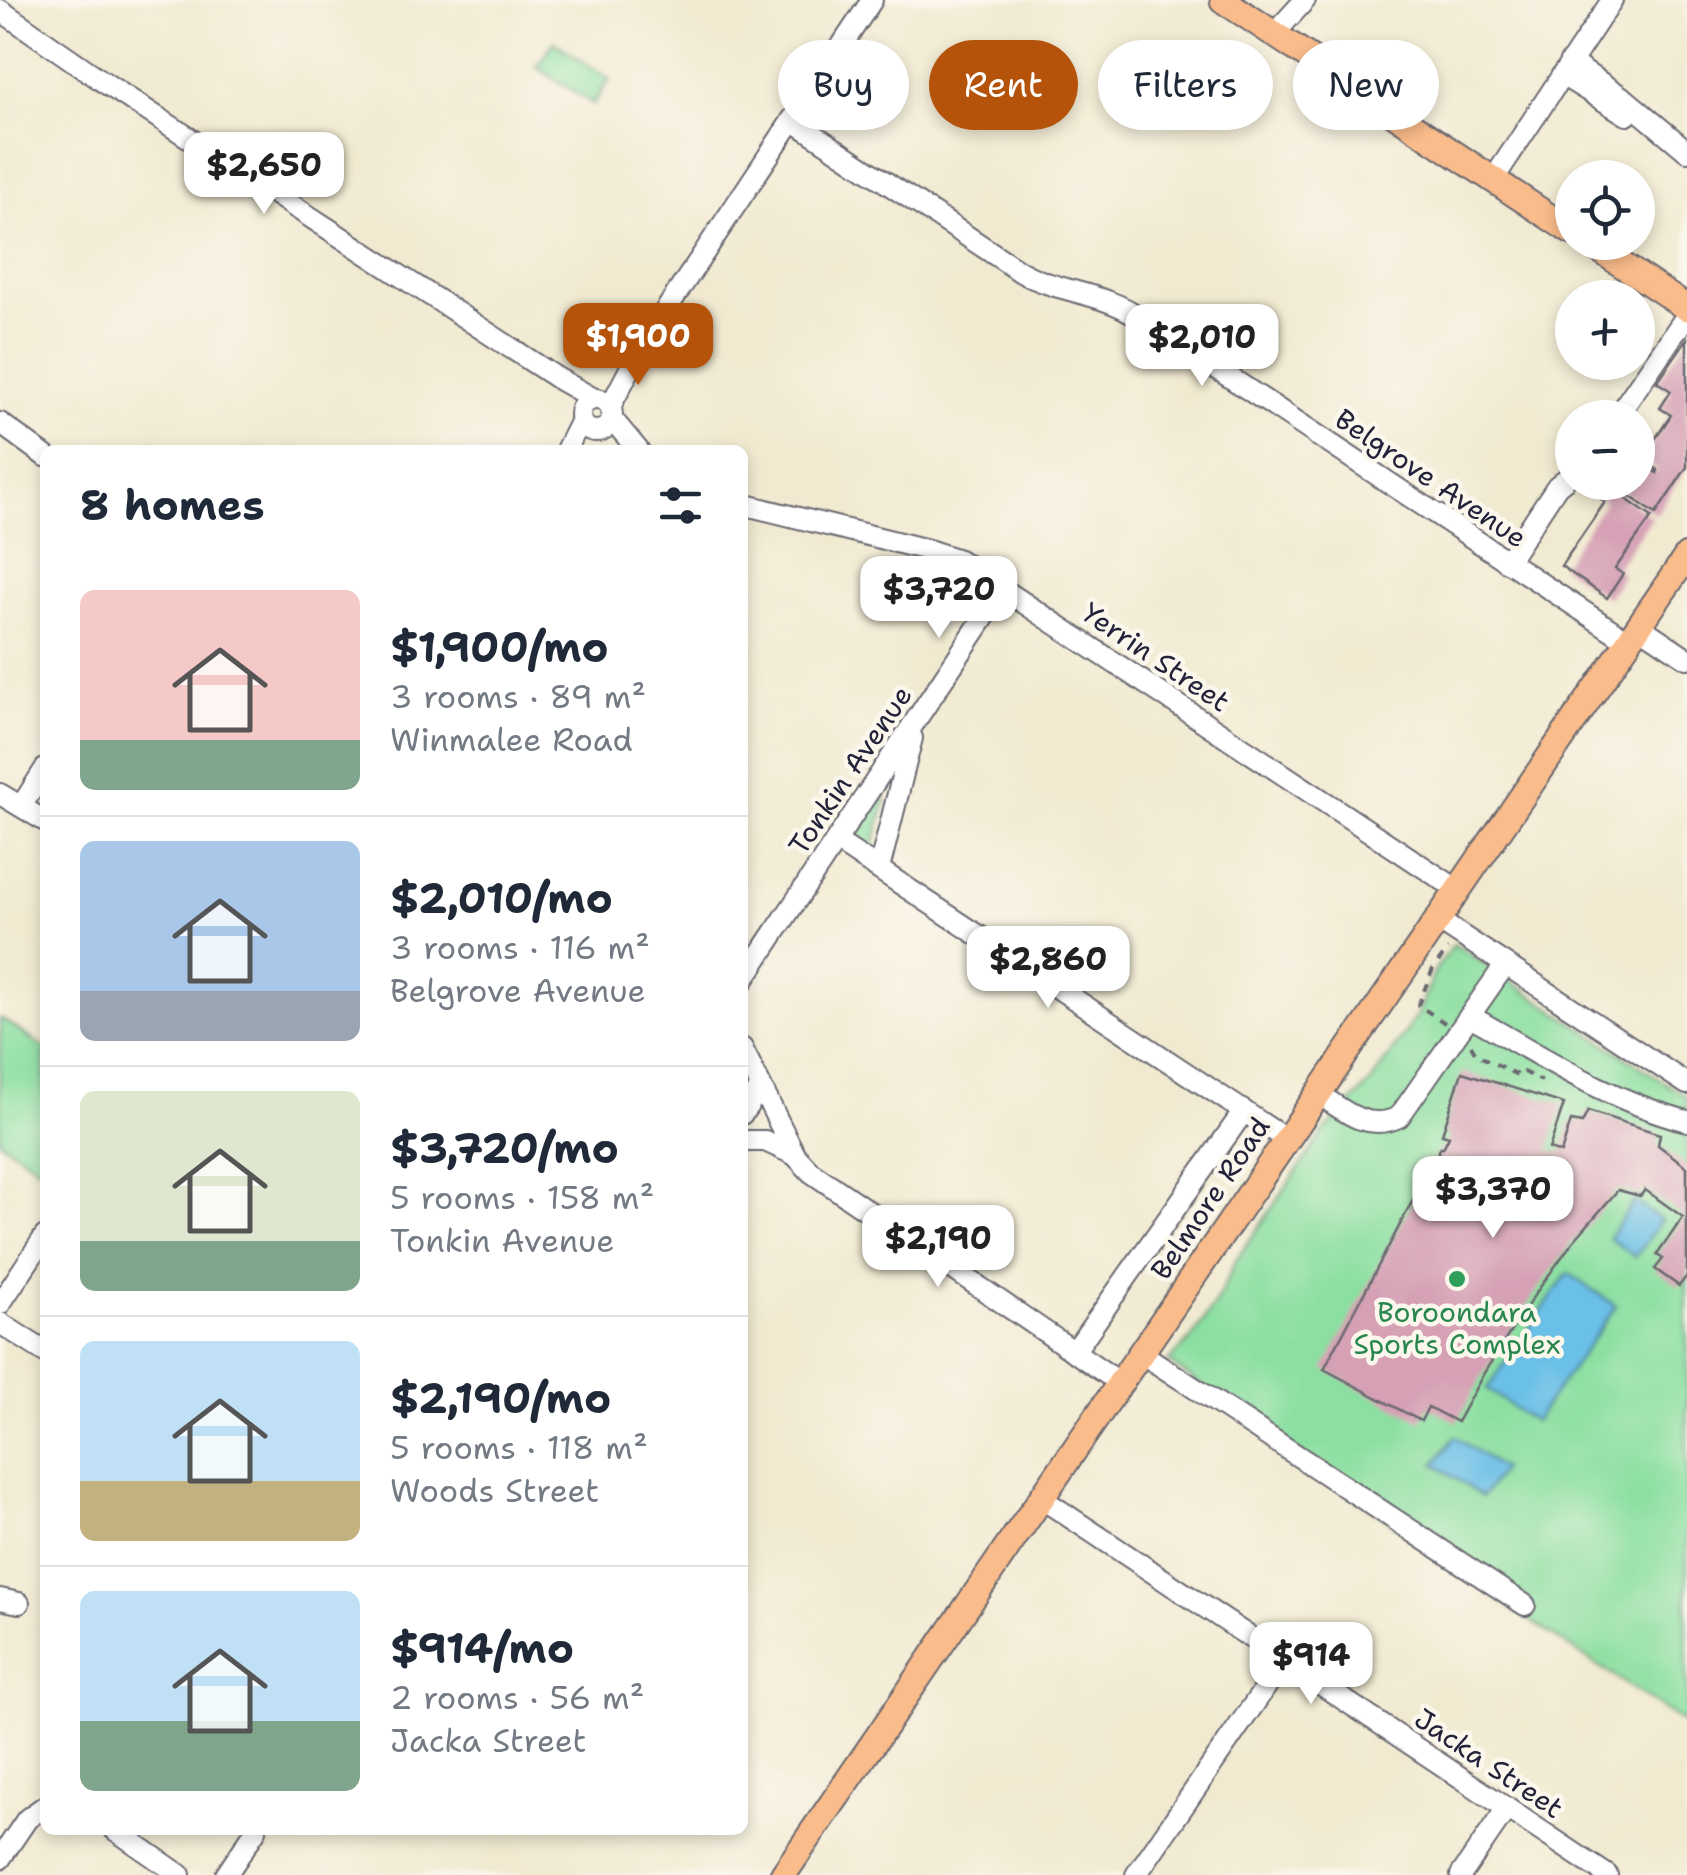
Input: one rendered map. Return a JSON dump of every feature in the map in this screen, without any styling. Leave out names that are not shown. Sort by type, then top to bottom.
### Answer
[{"type":"main road","points":[[1223,0],[1555,221]]},
{"type":"main road","points":[[1613,260],[1687,312]]},
{"type":"main road","name":"Belmore Road","points":[[783,1875],[1687,556]]},
{"type":"street","points":[[845,40],[872,0]]},
{"type":"street","points":[[1274,34],[1306,0]]},
{"type":"street","points":[[1494,180],[1612,0]]},
{"type":"street","points":[[0,10],[108,85],[557,378],[629,445]]},
{"type":"street","points":[[1566,69],[1625,99],[1687,151]]},
{"type":"street","points":[[570,445],[596,415],[785,130]]},
{"type":"street","name":"Belgrove Avenue","points":[[807,130],[1020,272],[1111,300],[1507,562],[1634,634],[1687,658]]},
{"type":"street","points":[[1628,400],[1687,312]]},
{"type":"street","points":[[581,445],[596,415]]},
{"type":"street","points":[[0,424],[40,452]]},
{"type":"street","points":[[1507,562],[1555,489]]},
{"type":"street","name":"Yerrin Street","points":[[748,506],[951,557],[1458,890]]},
{"type":"street","name":"Tonkin Avenue","points":[[748,973],[1003,589]]},
{"type":"street","points":[[879,868],[916,721]]},
{"type":"street","points":[[22,806],[40,777]]},
{"type":"street","points":[[0,794],[40,818]]},
{"type":"street","points":[[836,841],[1287,1140]]},
{"type":"street","points":[[1438,920],[1687,1084]]},
{"type":"street","points":[[1318,1094],[1360,1120],[1384,1123],[1399,1117],[1506,965]]},
{"type":"street","points":[[1470,1016],[1619,1098],[1686,1121]]},
{"type":"street","points":[[748,1060],[795,1155],[820,1180],[1120,1383]]},
{"type":"street","points":[[748,1105],[761,1086]]},
{"type":"street","points":[[1074,1352],[1244,1111]]},
{"type":"street","points":[[748,1140],[764,1141],[795,1155]]},
{"type":"street","points":[[0,1304],[40,1244]]},
{"type":"street","points":[[0,1323],[40,1349]]},
{"type":"street","points":[[1140,1353],[1525,1605]]},
{"type":"street","name":"Jacka Street","points":[[1041,1498],[1607,1875]]},
{"type":"street","points":[[1136,1875],[1284,1660]]},
{"type":"street","points":[[1462,1875],[1508,1808]]},
{"type":"street","points":[[0,1859],[27,1820],[40,1810]]},
{"type":"street","points":[[121,1835],[180,1875]]},
{"type":"street","points":[[226,1875],[253,1835]]},
{"type":"green space","points":[[554,42],[610,79],[593,104],[537,67]]},
{"type":"green space","points":[[880,794],[884,794],[886,801],[874,844],[866,848],[854,833]]},
{"type":"green space","name":"Boroondara Sports Complex","points":[[1454,944],[1687,1097],[1687,1725],[1504,1603],[1168,1362],[1193,1337],[1219,1297],[1236,1260],[1324,1132],[1372,1081],[1418,1014],[1435,970]]},
{"type":"green space","points":[[0,1018],[40,1045],[40,1169],[0,1141]]},
{"type":"water","points":[[1634,1201],[1661,1220],[1635,1257],[1609,1238]]},
{"type":"water","points":[[1568,1273],[1616,1306],[1534,1422],[1487,1389]]},
{"type":"water","points":[[1455,1436],[1502,1469],[1482,1497],[1435,1464]]},
{"type":"building","points":[[1687,339],[1687,467],[1656,514],[1635,500],[1655,500],[1655,439],[1671,415],[1660,408],[1671,391],[1657,382]]},
{"type":"building","points":[[1602,500],[1628,500],[1652,517],[1615,569],[1623,574],[1607,598],[1561,566],[1605,502]]},
{"type":"building","points":[[1462,1072],[1564,1104],[1549,1149],[1561,1153],[1571,1121],[1582,1123],[1588,1111],[1660,1134],[1658,1145],[1687,1167],[1687,1276],[1679,1286],[1655,1269],[1663,1259],[1657,1255],[1683,1217],[1645,1190],[1640,1196],[1618,1190],[1572,1243],[1533,1297],[1457,1422],[1428,1407],[1421,1421],[1324,1369],[1449,1136],[1442,1134]]},
{"type":"place","name":"Boroondara Sports Complex","points":[[1457,1279]]}]
